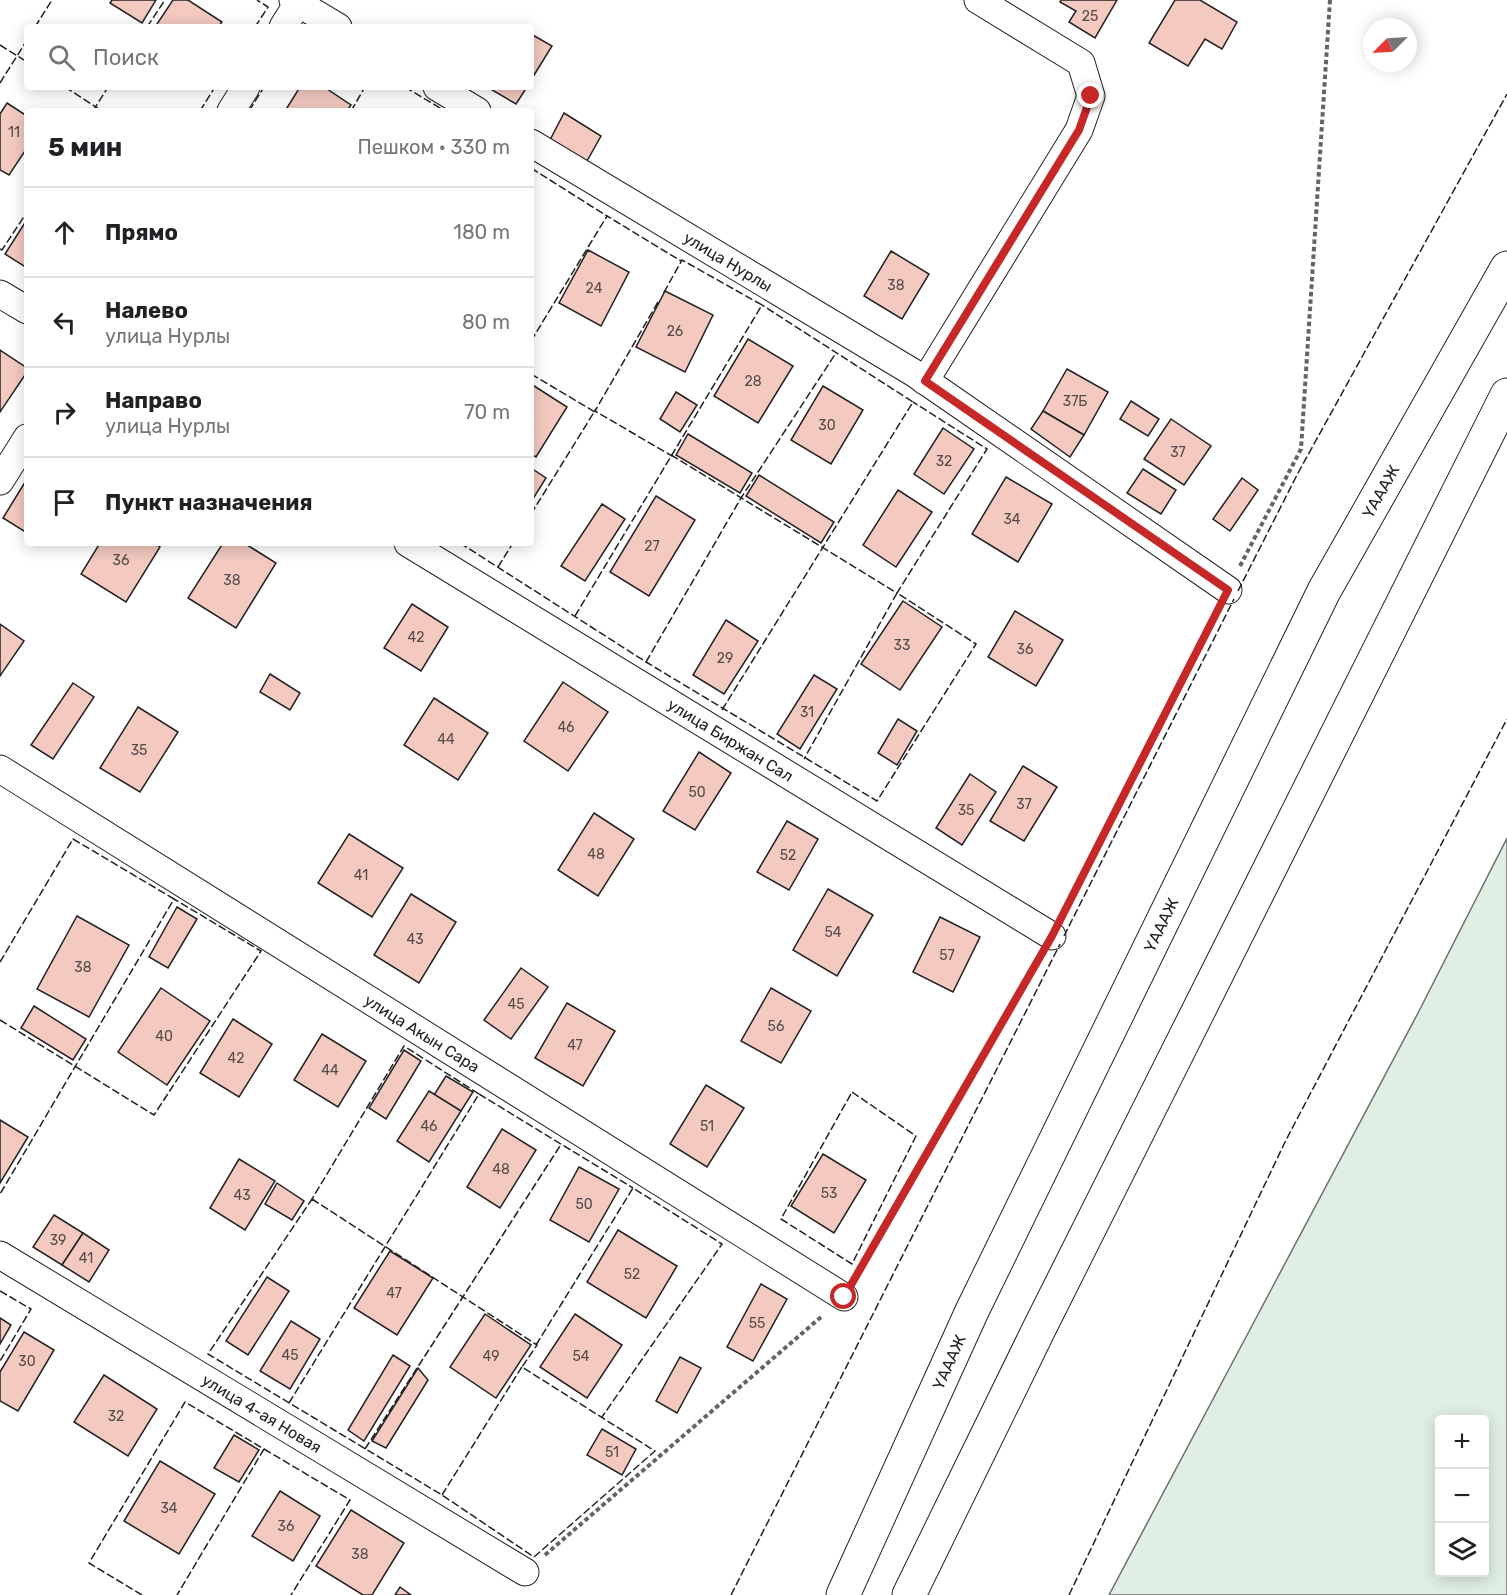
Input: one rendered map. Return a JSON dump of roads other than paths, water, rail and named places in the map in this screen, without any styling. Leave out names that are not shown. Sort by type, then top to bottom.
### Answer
[{"type":"highway","name":"ҮАААЖ","points":[[843,1595],[972,1311],[1324,591],[1507,268]]},
{"type":"highway","points":[[909,1595],[1039,1329],[1507,395]]},
{"type":"street","points":[[925,381],[1079,130],[1091,96],[1081,63],[978,0]]},
{"type":"street","points":[[285,24],[296,2],[333,24]]},
{"type":"street","points":[[233,108],[244,90]]},
{"type":"street","points":[[442,90],[472,108]]},
{"type":"street","name":"улица Нурлы","points":[[534,145],[925,381],[1228,590]]},
{"type":"street","points":[[0,294],[24,308]]},
{"type":"street","points":[[0,481],[24,443]]},
{"type":"street","name":"улица Биржан Сал","points":[[413,546],[1052,936]]},
{"type":"street","name":"улица Акын Сара","points":[[0,769],[844,1297]]},
{"type":"street","name":"улица 4-ая Новая","points":[[0,1255],[525,1572]]}]
